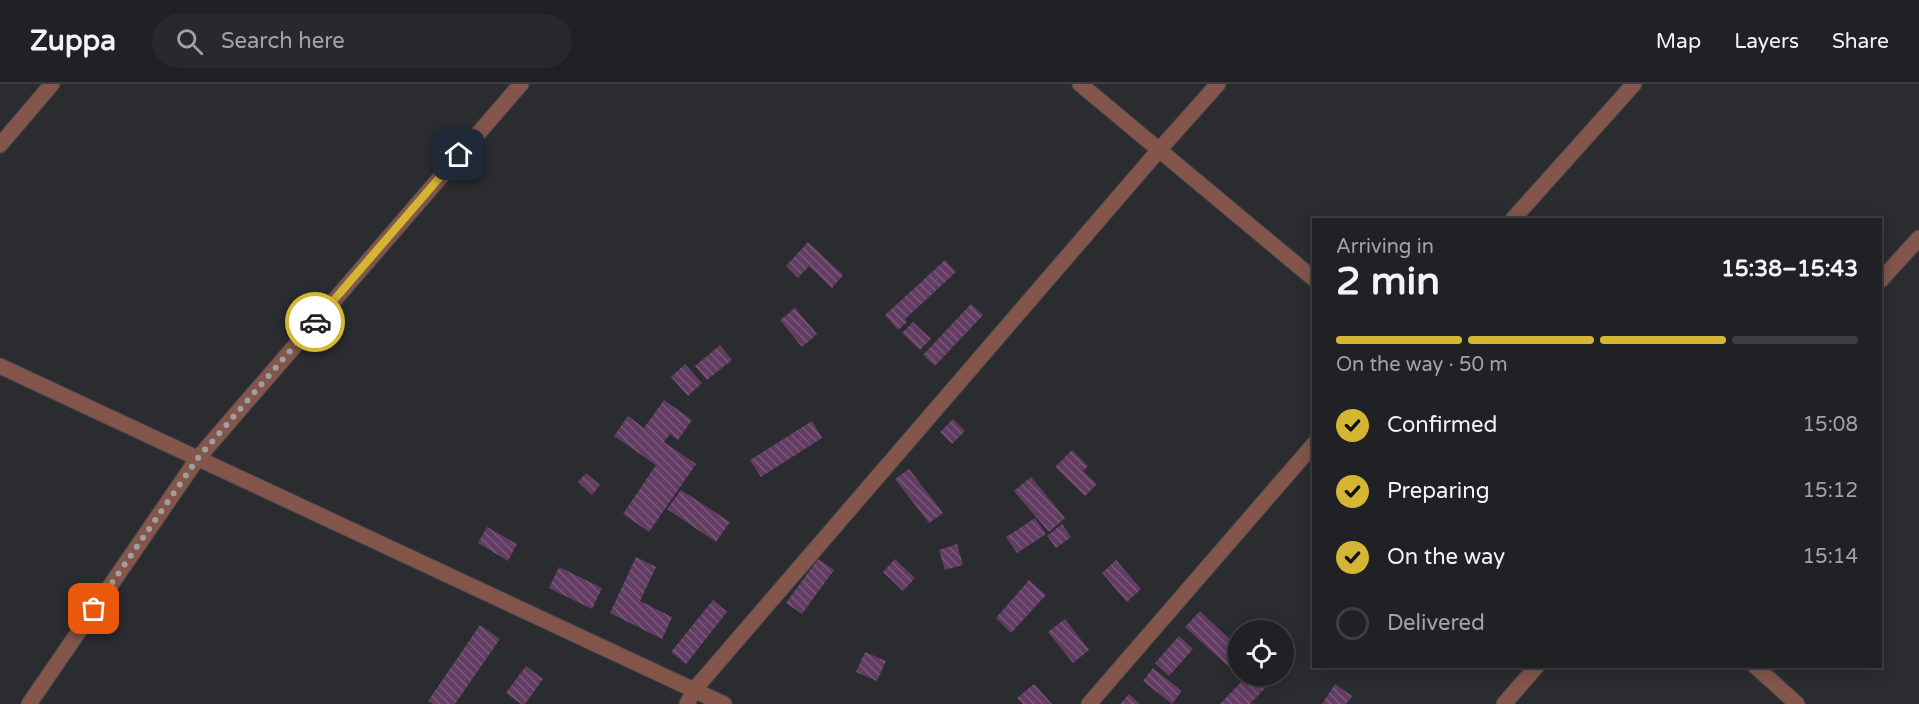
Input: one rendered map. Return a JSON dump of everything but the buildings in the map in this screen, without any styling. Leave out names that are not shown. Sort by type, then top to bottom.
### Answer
[{"type":"street","points":[[0,144],[52,84]]},
{"type":"street","points":[[29,704],[198,458],[521,84]]},
{"type":"street","points":[[1080,84],[1312,277]]},
{"type":"street","points":[[687,704],[694,690],[1218,84]]},
{"type":"street","points":[[1514,218],[1634,84]]},
{"type":"street","points":[[1882,279],[1919,238]]},
{"type":"street","points":[[0,366],[724,704]]},
{"type":"street","points":[[1089,704],[1312,446]]},
{"type":"street","points":[[1504,704],[1535,668]]},
{"type":"street","points":[[1757,668],[1797,704]]},
{"type":"way so far","points":[[94,609],[198,458],[315,322]]},
{"type":"route","points":[[315,322],[459,155]]}]
